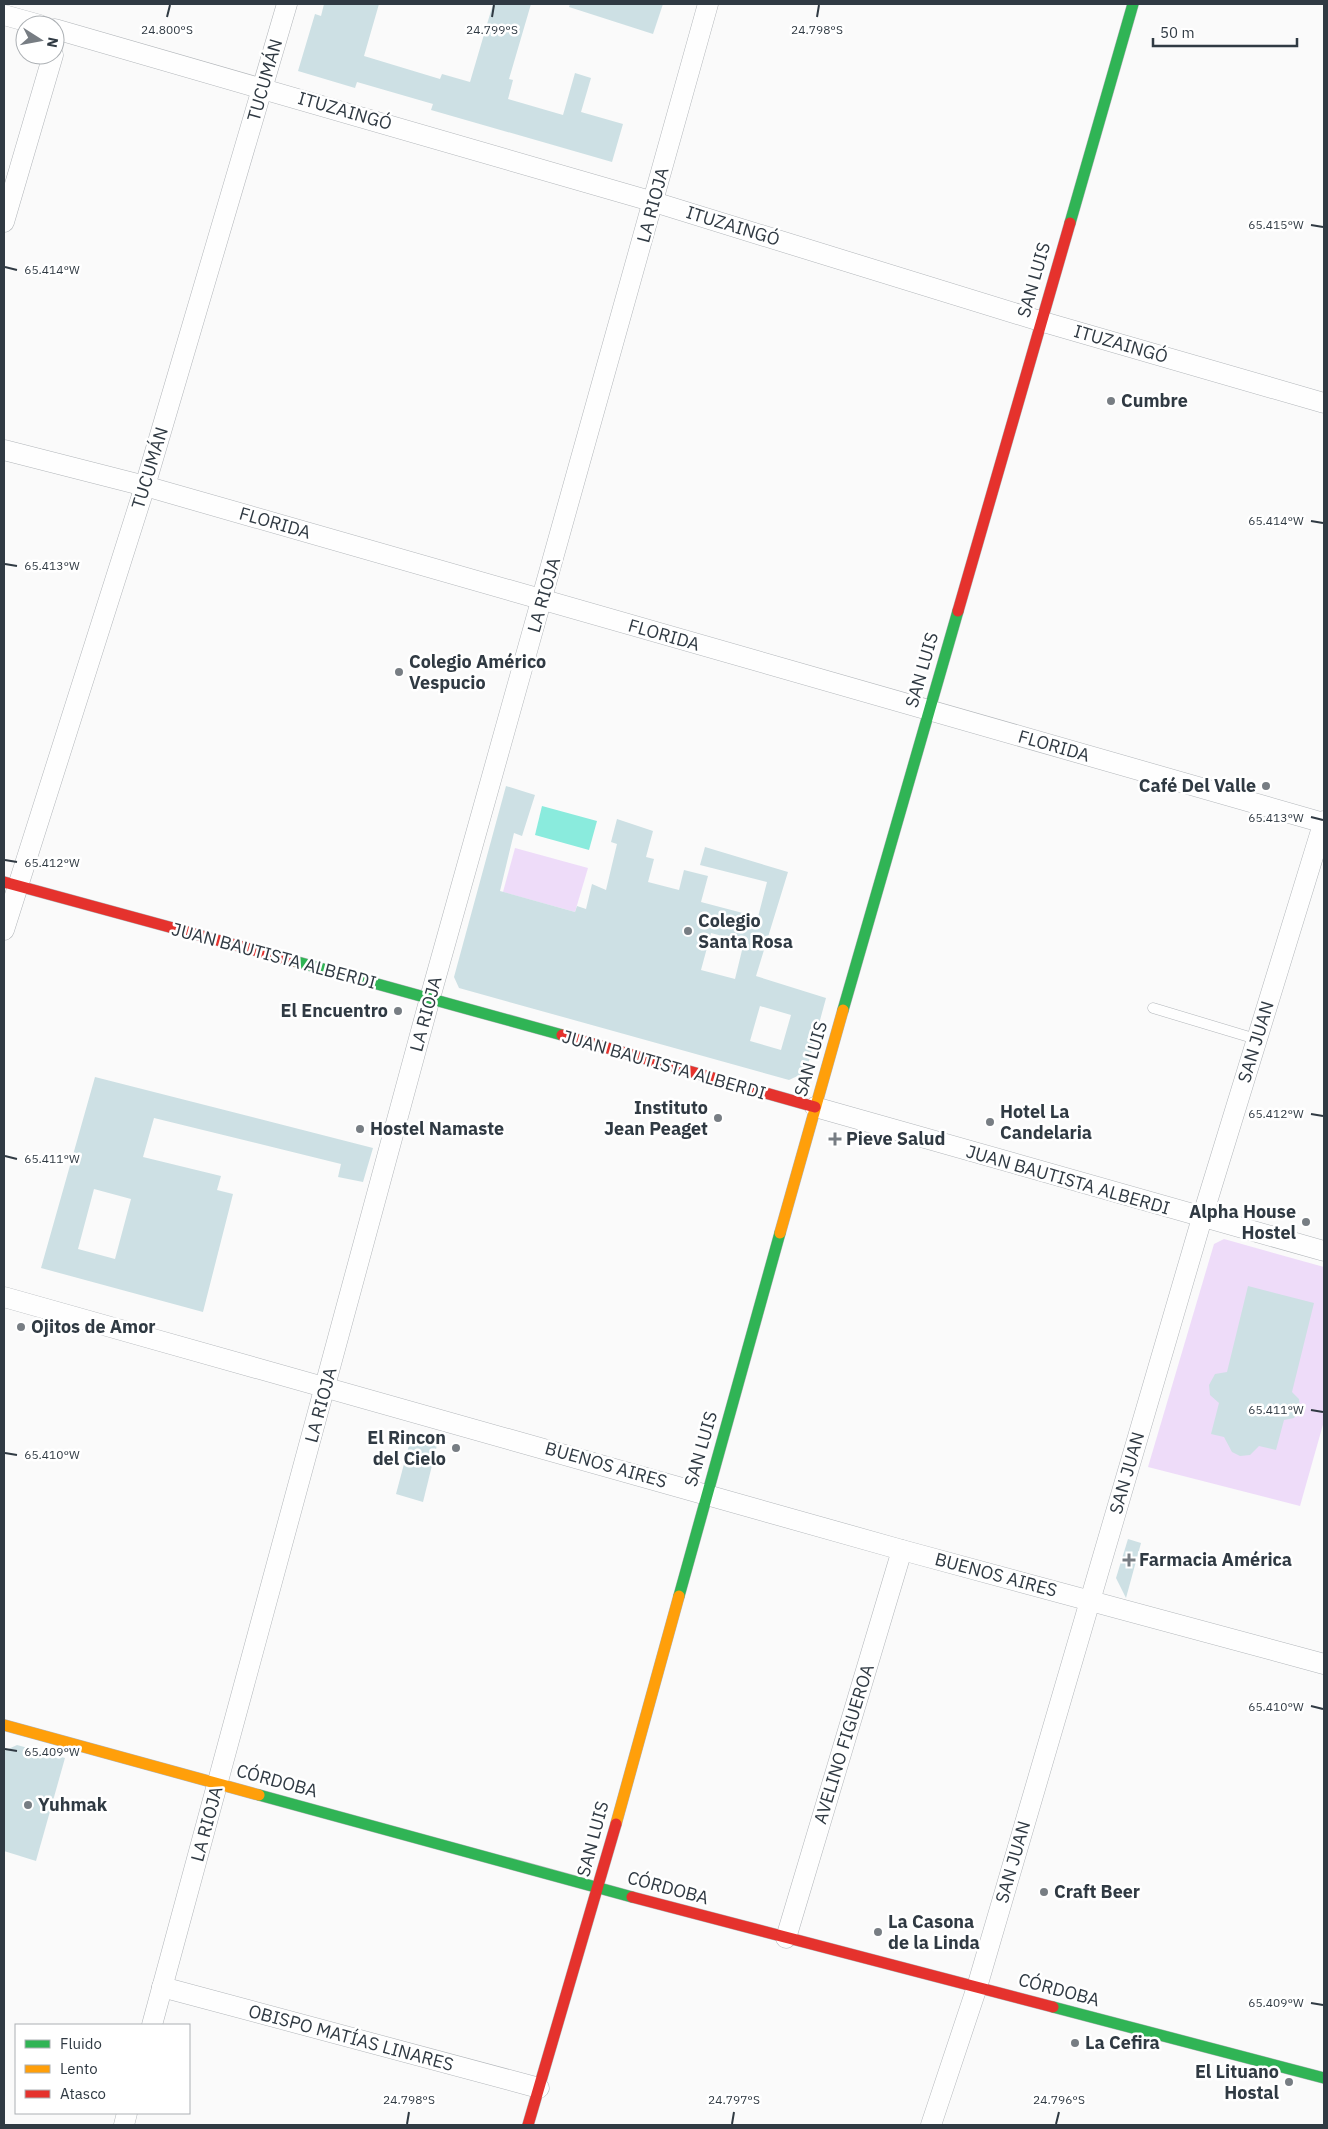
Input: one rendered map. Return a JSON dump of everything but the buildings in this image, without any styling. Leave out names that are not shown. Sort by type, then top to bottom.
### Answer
[{"type":"street","name":"TUCUMÁN","points":[[4,930],[11,884],[145,486],[287,4]]},
{"type":"street","name":"LA RIOJA","points":[[152,2024],[430,998],[708,4]]},
{"type":"street","name":"SAN LUIS","points":[[528,2125],[598,1888],[815,1108],[1040,321],[1133,4]]},
{"type":"street","name":"ITUZAINGÓ","points":[[65,37],[263,87],[654,202],[1040,321],[1324,403]]},
{"type":"street","points":[[4,222],[50,65]]},
{"type":"street","name":"FLORIDA","points":[[4,450],[145,486],[929,711],[1324,822]]},
{"type":"street","name":"SAN JUAN","points":[[931,2125],[977,1987],[1202,1218],[1324,822]]},
{"type":"street","name":"JUAN BAUTISTA ALBERDI","points":[[11,884],[430,998],[1324,1251]]},
{"type":"street","name":"BUENOS AIRES","points":[[4,1296],[902,1550],[1090,1599],[1324,1664]]},
{"type":"street","name":"AVELINO FIGUEROA","points":[[786,1938],[902,1550]]},
{"type":"street","name":"CÓRDOBA","points":[[4,1724],[598,1888],[1324,2078]]},
{"type":"street","name":"OBISPO MATÍAS LINARES","points":[[162,1987],[539,2088]]},
{"type":"lane","points":[[1152,1008],[1256,1038]]},
{"type":"shaded area","points":[[542,806],[597,821],[589,850],[535,835]]},
{"type":"shaded area","points":[[515,848],[588,868],[575,912],[503,892]]},
{"type":"shaded area","points":[[1224,1239],[1324,1267],[1324,1421],[1300,1506],[1148,1467],[1214,1244]]},
{"type":"traffic: fast","points":[[1070,223],[1133,4]]},
{"type":"traffic: fast","points":[[843,1010],[958,611]]},
{"type":"traffic: fast","points":[[294,961],[562,1035]]},
{"type":"traffic: fast","points":[[679,1596],[780,1233]]},
{"type":"traffic: fast","points":[[259,1795],[632,1897]]},
{"type":"traffic: fast","points":[[1053,2007],[1324,2078]]},
{"type":"traffic: slow","points":[[780,1233],[843,1010]]},
{"type":"traffic: slow","points":[[616,1824],[679,1596]]},
{"type":"traffic: slow","points":[[4,1725],[259,1795]]},
{"type":"traffic: jam","points":[[958,611],[1070,223]]},
{"type":"traffic: jam","points":[[4,882],[294,961]]},
{"type":"traffic: jam","points":[[562,1035],[815,1107]]},
{"type":"traffic: jam","points":[[528,2125],[616,1824]]},
{"type":"traffic: jam","points":[[632,1897],[1053,2007]]},
{"type":"place","name":"Cumbre","points":[[1111,401]]},
{"type":"place","name":"Colegio Américo Vespucio","points":[[399,672]]},
{"type":"place","name":"Café Del Valle","points":[[1266,786]]},
{"type":"place","name":"Colegio Santa Rosa","points":[[688,931]]},
{"type":"place","name":"El Encuentro","points":[[398,1011]]},
{"type":"place","name":"Instituto Jean Peaget","points":[[718,1118]]},
{"type":"place","name":"Hotel La Candelaria","points":[[990,1122]]},
{"type":"place","name":"Hostel Namaste","points":[[360,1129]]},
{"type":"place","name":"Pieve Salud","points":[[835,1139]]},
{"type":"place","name":"Alpha House Hostel","points":[[1306,1222]]},
{"type":"place","name":"Ojitos de Amor","points":[[21,1327]]},
{"type":"place","name":"El Rincon del Cielo","points":[[456,1448]]},
{"type":"place","name":"Farmacia América","points":[[1129,1560]]},
{"type":"place","name":"Yuhmak","points":[[28,1805]]},
{"type":"place","name":"Craft Beer","points":[[1044,1892]]},
{"type":"place","name":"La Casona de la Linda","points":[[878,1932]]},
{"type":"place","name":"La Cefira","points":[[1075,2043]]},
{"type":"place","name":"El Lituano Hostal","points":[[1289,2082]]}]
